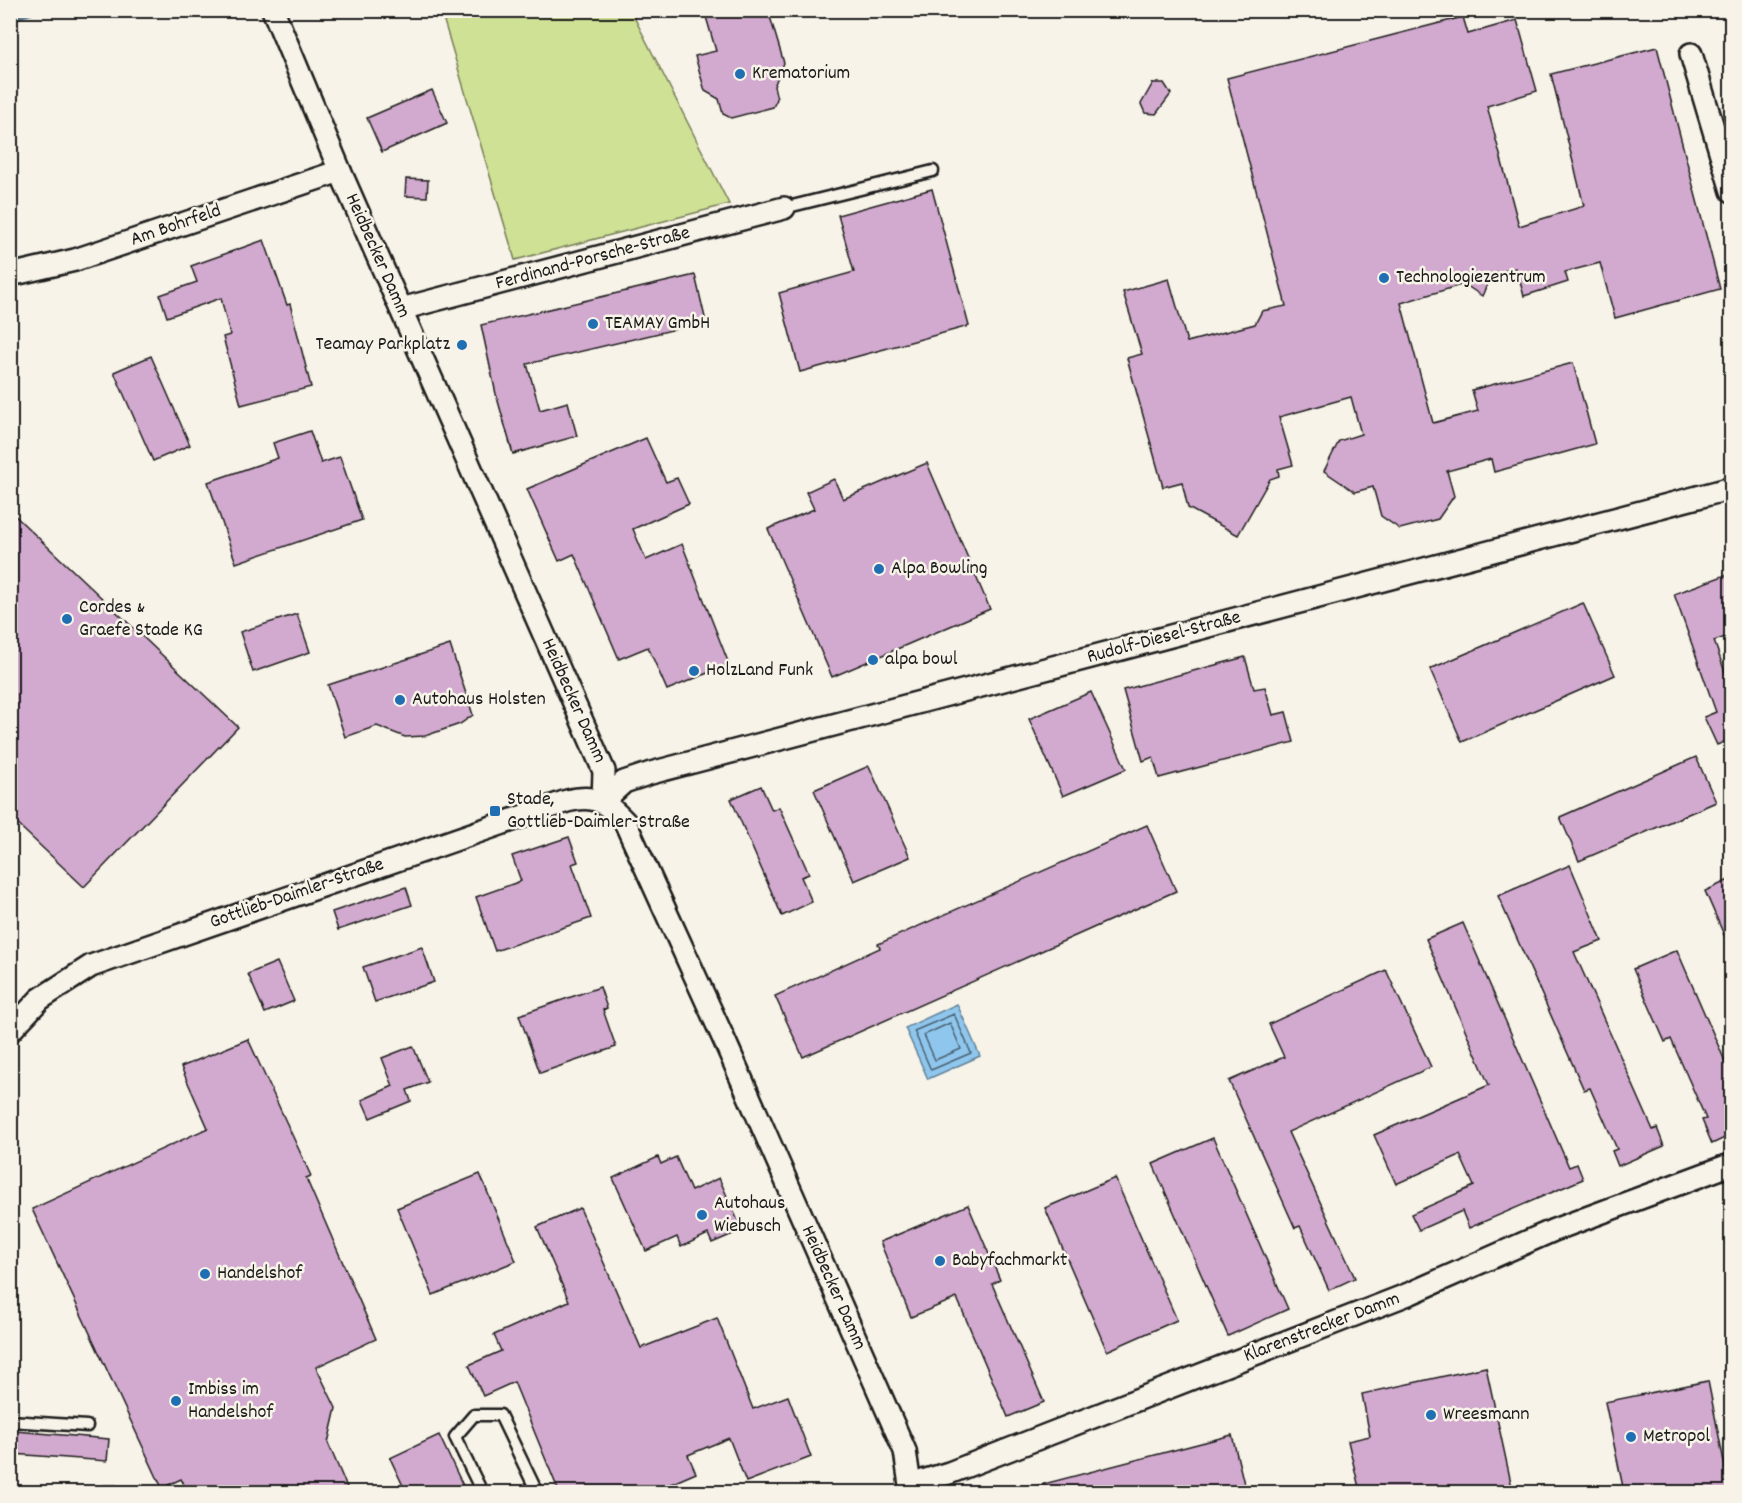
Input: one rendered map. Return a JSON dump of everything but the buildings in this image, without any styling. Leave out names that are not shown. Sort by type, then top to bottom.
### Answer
[{"type":"street","name":"Heidbecker Damm","points":[[273,10],[340,171],[604,771],[603,801],[625,822],[904,1451],[909,1489]]},
{"type":"street","points":[[1691,54],[1731,191]]},
{"type":"street","name":"Am Bohrfeld","points":[[10,275],[75,260],[340,171]]},
{"type":"street","name":"Ferdinand-Porsche-Straße","points":[[401,309],[784,208]]},
{"type":"street","name":"Rudolf-Diesel-Straße","points":[[603,801],[624,782],[651,773],[1731,488]]},
{"type":"street","name":"Gottlieb-Daimler-Straße","points":[[10,1030],[40,999],[91,966],[567,801],[584,797],[603,801]]},
{"type":"street","name":"Klarenstrecker Damm","points":[[909,1489],[1411,1293],[1554,1230],[1731,1164]]},
{"type":"lane","points":[[784,208],[933,171]]},
{"type":"lane","points":[[482,1492],[456,1437],[474,1415],[500,1415],[537,1492]]},
{"type":"lane","points":[[10,1421],[87,1426]]},
{"type":"lane","points":[[105,1492],[115,1492]]},
{"type":"green space","points":[[441,11],[631,11],[729,204],[515,260]]},
{"type":"water","points":[[957,1004],[980,1056],[928,1079],[905,1028]]},
{"type":"waterway","points":[[10,18],[36,10]]},
{"type":"place","name":"Krematorium","points":[[740,74]]},
{"type":"place","name":"Technologiezentrum","points":[[1384,278]]},
{"type":"place","name":"TEAMAY GmbH","points":[[593,324]]},
{"type":"place","name":"Teamay Parkplatz","points":[[462,345]]},
{"type":"place","name":"Alpa Bowling","points":[[879,569]]},
{"type":"place","name":"Cordes & Graefe Stade KG","points":[[67,619]]},
{"type":"place","name":"alpa bowl","points":[[873,660]]},
{"type":"place","name":"HolzLand Funk","points":[[694,671]]},
{"type":"place","name":"Autohaus Holsten","points":[[400,700]]},
{"type":"place","name":"Stade, Gottlieb-Daimler-Straße","points":[[495,811]]},
{"type":"place","name":"Autohaus Wiebusch","points":[[702,1215]]},
{"type":"place","name":"Babyfachmarkt","points":[[940,1261]]},
{"type":"place","name":"Handelshof","points":[[205,1274]]},
{"type":"place","name":"Imbiss im Handelshof","points":[[176,1401]]},
{"type":"place","name":"Wreesmann","points":[[1431,1415]]},
{"type":"place","name":"Metropol","points":[[1631,1437]]}]
